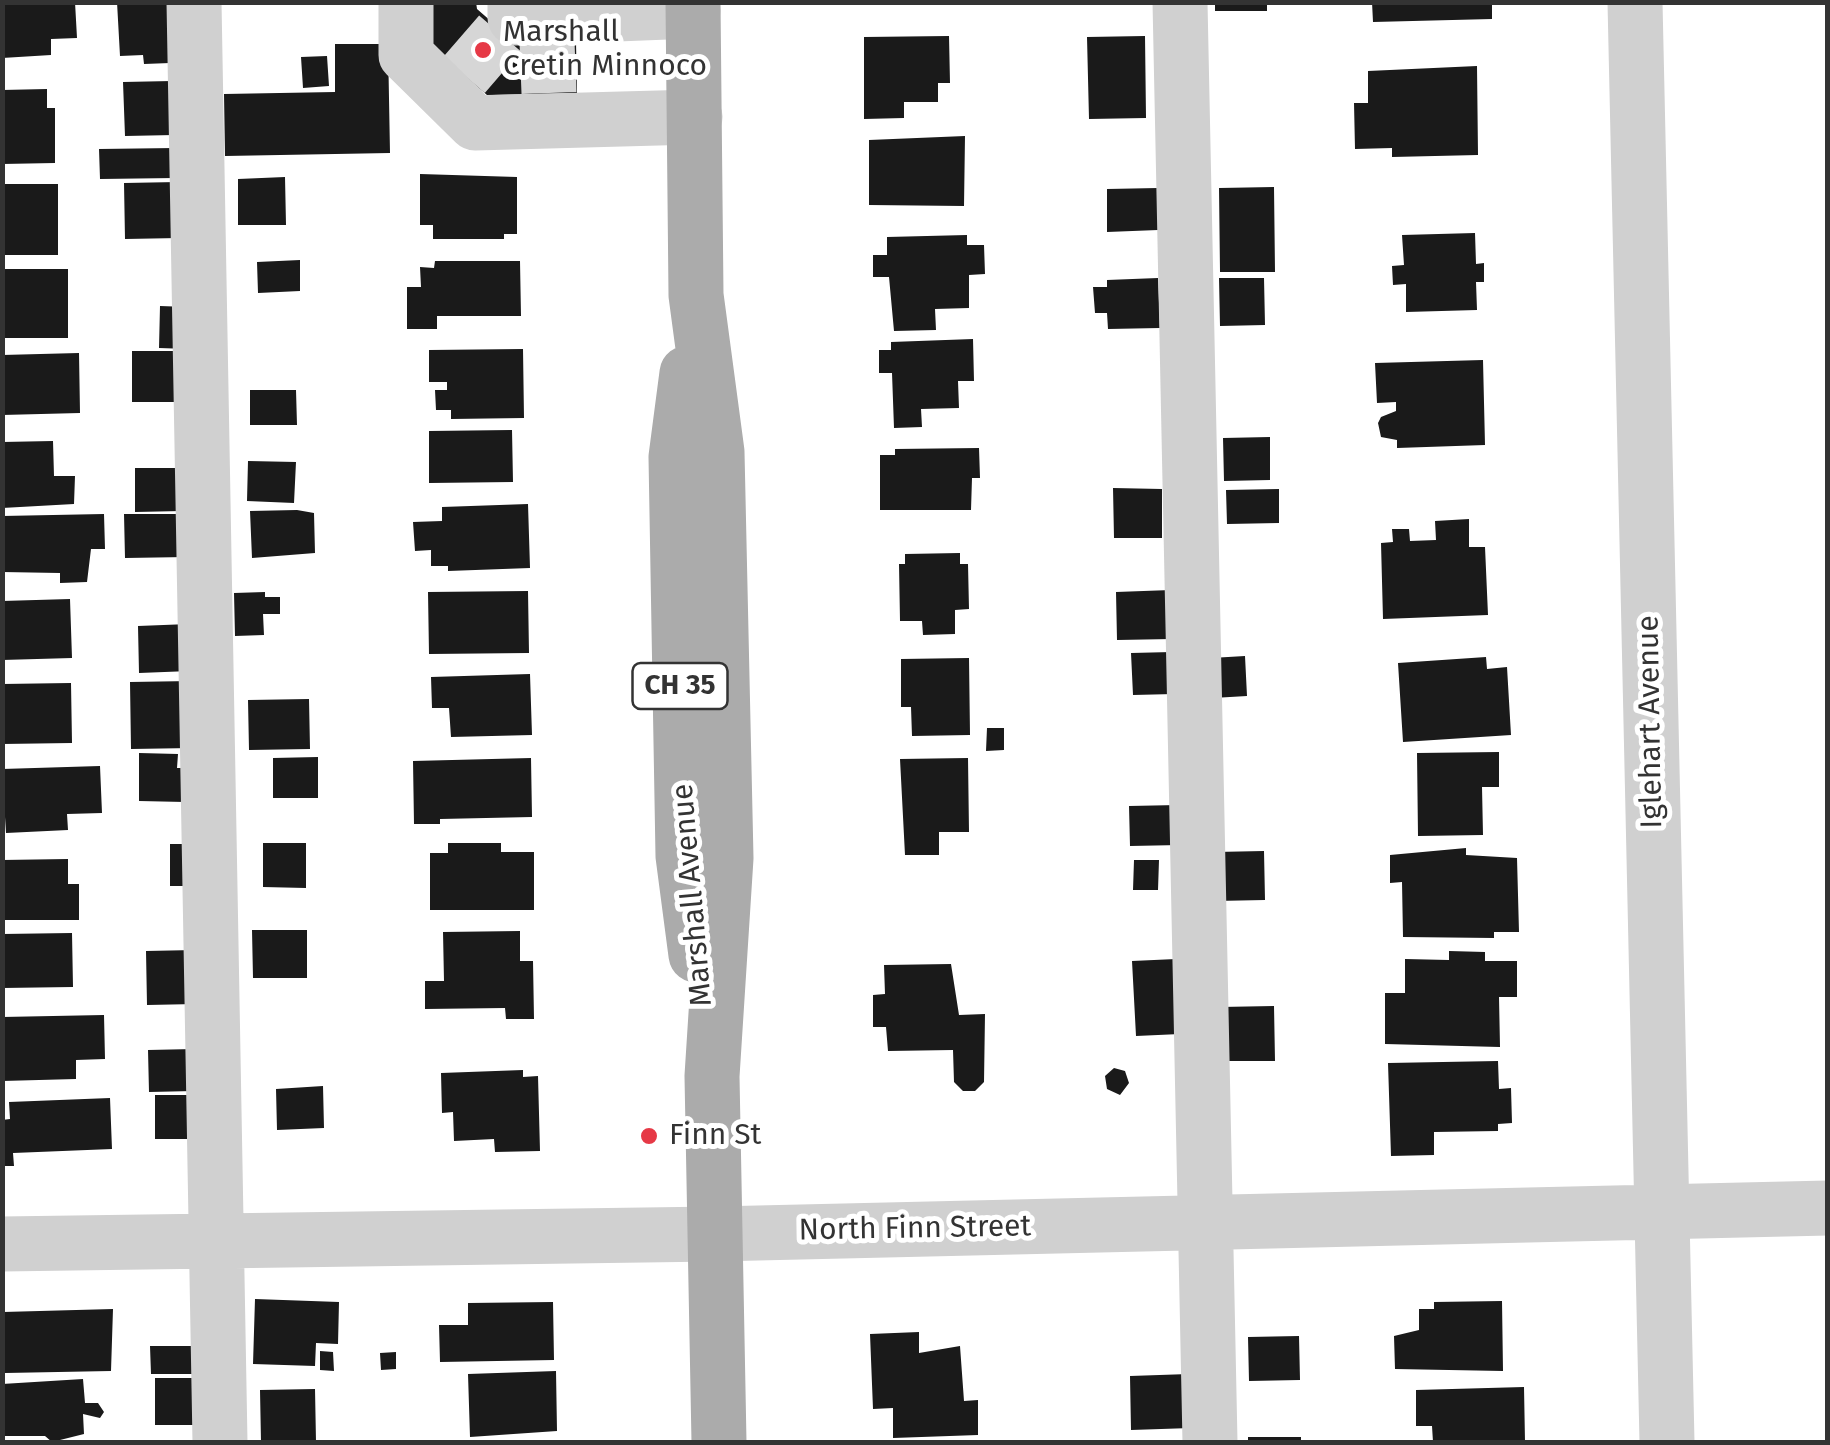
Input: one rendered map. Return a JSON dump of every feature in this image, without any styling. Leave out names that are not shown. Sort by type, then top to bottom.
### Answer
[{"type":"main road","name":"Marshall Avenue","points":[[693,7],[696,296],[717,452],[726,858],[712,1076],[718,1442]]},
{"type":"street","points":[[194,2],[220,1442]]},
{"type":"street","points":[[406,2],[406,55],[455,85],[475,123],[532,46],[693,7]]},
{"type":"street","points":[[1180,2],[1210,1442]]},
{"type":"street","name":"Iglehart Avenue","points":[[1634,2],[1667,1442]]},
{"type":"street","points":[[532,46],[694,117]]},
{"type":"street","name":"North Finn Street","points":[[2,1244],[715,1234],[1828,1208]]},
{"type":"building","points":[[2,2],[75,2],[77,38],[51,39],[51,55],[2,58]]},
{"type":"building","points":[[117,2],[179,2],[170,63],[144,64],[143,55],[120,56]]},
{"type":"building","points":[[425,2],[476,2],[477,9],[516,43],[576,42],[577,93],[487,95],[426,42]]},
{"type":"building","points":[[1215,2],[1267,2],[1267,11],[1215,11]]},
{"type":"building","points":[[1372,2],[1492,2],[1492,19],[1373,22]]},
{"type":"building","points":[[949,36],[950,83],[938,83],[938,102],[904,102],[904,118],[864,119],[864,37]]},
{"type":"building","points":[[1145,36],[1146,118],[1089,119],[1087,37]]},
{"type":"building","points":[[335,44],[388,44],[390,153],[225,156],[224,94],[335,92]]},
{"type":"building","points":[[327,56],[329,86],[303,88],[301,57]]},
{"type":"building","points":[[1477,66],[1478,155],[1392,157],[1392,148],[1355,149],[1354,103],[1368,103],[1368,71]]},
{"type":"building","points":[[172,81],[174,135],[125,136],[123,82]]},
{"type":"building","points":[[47,89],[47,108],[55,108],[55,163],[2,164],[2,90]]},
{"type":"building","points":[[965,136],[964,206],[869,205],[869,140]]},
{"type":"building","points":[[175,148],[175,178],[100,179],[99,149]]},
{"type":"building","points":[[420,174],[517,177],[517,234],[504,234],[504,239],[433,239],[433,225],[420,225]]},
{"type":"building","points":[[285,177],[286,225],[238,225],[238,179]]},
{"type":"building","points":[[178,182],[179,238],[125,239],[124,183]]},
{"type":"building","points":[[2,184],[58,184],[58,255],[2,255]]},
{"type":"building","points":[[1274,187],[1275,272],[1220,272],[1219,188]]},
{"type":"building","points":[[1158,188],[1158,230],[1107,232],[1107,189]]},
{"type":"building","points":[[1475,233],[1476,264],[1484,263],[1484,282],[1476,282],[1477,310],[1406,312],[1406,284],[1393,285],[1392,266],[1404,265],[1402,235]]},
{"type":"building","points":[[967,235],[967,245],[984,245],[985,274],[969,275],[969,308],[935,309],[936,330],[894,331],[889,277],[873,277],[873,255],[887,255],[887,237]]},
{"type":"building","points":[[300,260],[300,291],[258,293],[257,262]]},
{"type":"building","points":[[435,261],[520,261],[521,316],[437,316],[437,329],[407,329],[407,287],[421,287],[420,267],[434,268]]},
{"type":"building","points":[[2,269],[68,269],[68,338],[2,338]]},
{"type":"building","points":[[1158,278],[1160,328],[1108,329],[1107,313],[1095,313],[1093,287],[1107,287],[1107,280]]},
{"type":"building","points":[[1219,278],[1264,278],[1265,325],[1220,326]]},
{"type":"building","points":[[160,306],[188,307],[188,349],[159,348]]},
{"type":"building","points":[[973,339],[974,381],[958,381],[959,408],[921,409],[922,427],[894,428],[892,373],[879,373],[879,350],[891,350],[891,342]]},
{"type":"building","points":[[523,349],[524,418],[451,419],[451,410],[436,410],[435,390],[447,390],[447,382],[429,382],[429,350]]},
{"type":"building","points":[[132,351],[185,351],[185,402],[132,402]]},
{"type":"building","points":[[79,353],[80,413],[2,415],[2,355]]},
{"type":"building","points":[[1483,360],[1485,445],[1397,448],[1397,440],[1381,437],[1378,423],[1381,417],[1396,411],[1396,402],[1377,403],[1375,363]]},
{"type":"building","points":[[250,390],[296,390],[297,425],[250,425]]},
{"type":"building","points":[[512,430],[513,482],[429,483],[429,431]]},
{"type":"building","points":[[1270,437],[1270,480],[1224,481],[1223,438]]},
{"type":"building","points":[[53,441],[54,476],[75,476],[74,504],[2,508],[2,442]]},
{"type":"building","points":[[979,448],[980,478],[972,478],[971,510],[880,510],[880,455],[895,455],[895,449]]},
{"type":"building","points":[[248,461],[296,462],[294,503],[247,501]]},
{"type":"building","points":[[135,468],[182,468],[182,511],[135,512]]},
{"type":"building","points":[[1113,488],[1162,489],[1162,538],[1114,538]]},
{"type":"building","points":[[1279,489],[1279,523],[1227,524],[1226,490]]},
{"type":"building","points":[[528,504],[530,568],[448,571],[448,566],[431,566],[431,550],[415,551],[413,522],[442,521],[442,507]]},
{"type":"building","points":[[250,511],[314,513],[315,553],[252,558]]},
{"type":"building","points":[[104,514],[105,549],[91,549],[87,582],[60,583],[60,573],[2,572],[2,516]]},
{"type":"building","points":[[124,514],[186,514],[187,557],[125,558]]},
{"type":"building","points":[[1469,519],[1469,547],[1485,547],[1488,615],[1383,619],[1381,543],[1393,542],[1392,529],[1409,529],[1410,541],[1436,540],[1435,521]]},
{"type":"building","points":[[960,553],[960,564],[968,564],[969,609],[955,610],[955,634],[923,635],[922,621],[900,621],[899,564],[905,564],[905,554]]},
{"type":"building","points":[[1171,590],[1172,639],[1117,640],[1116,592]]},
{"type":"building","points":[[528,591],[529,653],[429,654],[428,592]]},
{"type":"building","points":[[265,592],[265,597],[280,597],[280,614],[263,614],[264,635],[235,636],[234,593]]},
{"type":"building","points":[[70,599],[72,658],[2,660],[2,601]]},
{"type":"building","points":[[189,624],[190,671],[139,673],[138,626]]},
{"type":"building","points":[[1172,652],[1174,694],[1133,695],[1131,653]]},
{"type":"building","points":[[1245,656],[1247,696],[1213,698],[1211,658]]},
{"type":"building","points":[[1486,657],[1487,669],[1507,667],[1511,735],[1403,742],[1398,663]]},
{"type":"building","points":[[969,658],[970,735],[912,736],[911,707],[901,707],[901,659]]},
{"type":"building","points":[[530,674],[532,735],[451,737],[449,708],[432,708],[431,677]]},
{"type":"building","points":[[191,681],[192,748],[131,749],[130,682]]},
{"type":"building","points":[[71,683],[72,743],[2,744],[2,684]]},
{"type":"building","points":[[309,699],[310,749],[249,750],[248,700]]},
{"type":"building","points":[[987,728],[1004,728],[1004,750],[986,751]]},
{"type":"building","points":[[1499,752],[1499,787],[1482,787],[1483,835],[1418,836],[1417,753]]},
{"type":"building","points":[[139,753],[178,754],[177,768],[186,768],[185,802],[139,801]]},
{"type":"building","points":[[318,757],[318,798],[273,798],[273,758]]},
{"type":"building","points":[[531,758],[532,817],[440,819],[440,824],[414,824],[413,761]]},
{"type":"building","points":[[968,758],[969,832],[939,832],[939,855],[905,855],[900,759]]},
{"type":"building","points":[[100,766],[102,813],[67,814],[68,830],[6,833],[2,769]]},
{"type":"building","points":[[1178,805],[1180,845],[1130,846],[1129,806]]},
{"type":"building","points":[[263,843],[306,843],[306,888],[263,887]]},
{"type":"building","points":[[448,843],[501,843],[501,852],[534,852],[534,910],[430,910],[430,853],[448,853]]},
{"type":"building","points":[[170,844],[199,844],[199,886],[170,886]]},
{"type":"building","points":[[1466,848],[1466,855],[1517,858],[1519,932],[1494,932],[1494,938],[1403,937],[1402,882],[1390,883],[1390,855]]},
{"type":"building","points":[[1264,851],[1265,900],[1215,901],[1215,852]]},
{"type":"building","points":[[68,859],[68,884],[79,884],[79,920],[3,920],[2,860]]},
{"type":"building","points":[[1134,860],[1159,860],[1158,890],[1133,890]]},
{"type":"building","points":[[252,930],[307,930],[307,978],[253,978]]},
{"type":"building","points":[[520,931],[520,961],[533,961],[534,1019],[506,1019],[505,1008],[425,1009],[425,981],[444,981],[443,932]]},
{"type":"building","points":[[72,933],[73,987],[2,988],[2,934]]},
{"type":"building","points":[[195,950],[196,1004],[147,1005],[146,951]]},
{"type":"building","points":[[1449,951],[1485,952],[1485,961],[1517,961],[1517,997],[1499,997],[1500,1047],[1385,1044],[1385,993],[1405,993],[1405,959],[1449,960]]},
{"type":"building","points":[[1176,959],[1180,1034],[1136,1036],[1132,961]]},
{"type":"building","points":[[951,964],[959,1015],[985,1014],[984,1082],[975,1091],[963,1091],[954,1082],[953,1050],[888,1051],[886,1027],[873,1027],[873,995],[885,994],[884,965]]},
{"type":"building","points":[[1274,1006],[1275,1061],[1221,1061],[1220,1007]]},
{"type":"building","points":[[104,1015],[105,1059],[76,1060],[76,1079],[2,1081],[2,1017]]},
{"type":"building","points":[[194,1049],[194,1091],[149,1092],[148,1050]]},
{"type":"building","points":[[1498,1061],[1499,1089],[1511,1088],[1512,1123],[1498,1124],[1498,1131],[1434,1132],[1434,1155],[1391,1156],[1388,1063]]},
{"type":"building","points":[[1114,1068],[1125,1071],[1129,1083],[1120,1095],[1107,1089],[1105,1076]]},
{"type":"building","points":[[523,1070],[523,1077],[538,1076],[540,1151],[495,1152],[494,1139],[454,1141],[453,1112],[442,1113],[441,1073]]},
{"type":"building","points":[[323,1086],[324,1128],[277,1130],[276,1089]]},
{"type":"building","points":[[155,1095],[201,1095],[201,1139],[155,1139]]},
{"type":"building","points":[[110,1098],[112,1149],[13,1153],[14,1166],[2,1166],[2,1120],[10,1119],[9,1102]]},
{"type":"building","points":[[255,1299],[339,1302],[338,1344],[316,1343],[315,1366],[253,1364]]},
{"type":"building","points":[[1502,1301],[1503,1371],[1395,1369],[1394,1336],[1419,1330],[1419,1309],[1434,1309],[1434,1302]]},
{"type":"building","points":[[553,1302],[554,1360],[440,1362],[439,1325],[468,1325],[468,1303]]},
{"type":"building","points":[[113,1309],[111,1371],[5,1373],[3,1312]]},
{"type":"building","points":[[919,1332],[919,1353],[960,1346],[964,1401],[978,1400],[978,1435],[893,1438],[893,1408],[873,1409],[870,1334]]},
{"type":"building","points":[[1299,1336],[1300,1380],[1249,1381],[1248,1337]]},
{"type":"building","points":[[150,1346],[193,1346],[193,1374],[151,1374]]},
{"type":"building","points":[[320,1351],[333,1352],[334,1371],[320,1370]]},
{"type":"building","points":[[396,1352],[396,1369],[381,1370],[380,1353]]},
{"type":"building","points":[[556,1371],[557,1431],[470,1437],[468,1374]]},
{"type":"building","points":[[1189,1374],[1191,1428],[1131,1430],[1130,1376]]},
{"type":"building","points":[[155,1378],[202,1378],[202,1425],[155,1425]]},
{"type":"building","points":[[83,1379],[85,1403],[98,1403],[104,1412],[100,1418],[83,1414],[84,1434],[52,1442],[45,1436],[2,1436],[2,1384]]},
{"type":"building","points":[[1524,1387],[1525,1442],[1433,1442],[1432,1426],[1416,1426],[1416,1390]]},
{"type":"building","points":[[315,1389],[316,1442],[261,1442],[260,1390]]},
{"type":"building","points":[[1248,1437],[1301,1437],[1301,1442],[1248,1442]]},
{"type":"tunnel","points":[[464,75],[502,31]]},
{"type":"tunnel","points":[[547,42],[549,93]]},
{"type":"place","name":"Marshall Cretin Minnoco","points":[[483,50]]},
{"type":"place","name":"Finn St","points":[[649,1136]]}]
